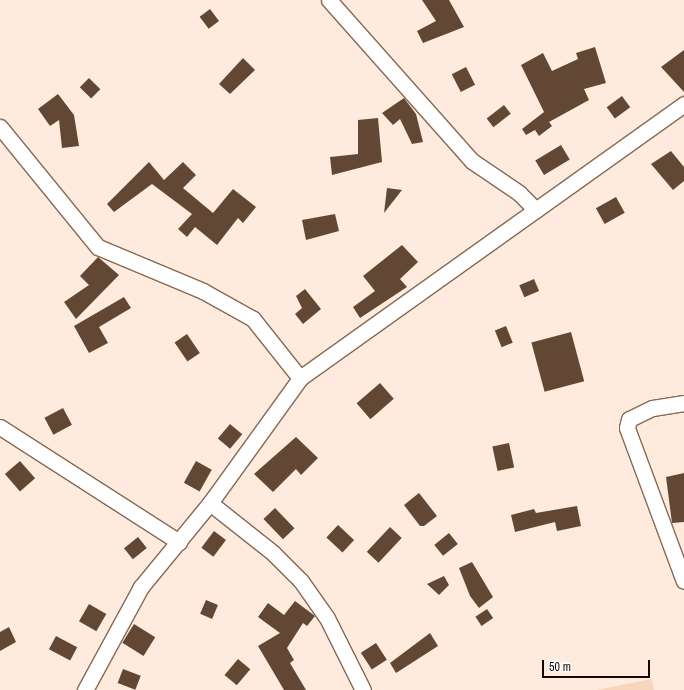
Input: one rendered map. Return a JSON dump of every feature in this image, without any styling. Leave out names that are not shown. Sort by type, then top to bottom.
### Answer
[{"type":"street","points":[[329,0],[472,161],[520,193],[536,210]]},
{"type":"street","points":[[85,690],[141,587],[210,503],[300,378],[684,104]]},
{"type":"street","points":[[0,127],[98,247],[203,291],[253,319],[300,378]]},
{"type":"street","points":[[684,403],[652,408],[629,419],[627,428],[684,581]]},
{"type":"street","points":[[0,427],[179,542]]},
{"type":"street","points":[[210,503],[273,552],[301,581],[327,618],[363,690]]},
{"type":"shaded area","points":[[652,679],[654,690],[596,690]]},
{"type":"building","points":[[422,0],[449,0],[464,27],[423,43],[417,31],[436,21]]},
{"type":"building","points":[[210,9],[219,21],[209,29],[200,17]]},
{"type":"building","points":[[595,47],[606,83],[584,89],[589,100],[549,122],[552,126],[539,136],[535,130],[526,135],[522,129],[544,112],[521,65],[543,53],[552,71],[578,59],[576,53]]},
{"type":"building","points":[[684,50],[684,92],[661,67]]},
{"type":"building","points":[[243,58],[255,70],[230,94],[219,84]]},
{"type":"building","points":[[466,67],[475,85],[461,92],[452,74]]},
{"type":"building","points":[[89,78],[100,89],[91,99],[80,87]]},
{"type":"building","points":[[58,94],[74,115],[79,146],[62,148],[59,120],[50,126],[38,109]]},
{"type":"building","points":[[622,96],[630,107],[615,118],[607,107]]},
{"type":"building","points":[[404,98],[416,114],[423,142],[412,144],[400,119],[393,125],[382,113]]},
{"type":"building","points":[[504,105],[511,114],[493,127],[487,119]]},
{"type":"building","points":[[378,118],[382,162],[332,175],[330,157],[358,154],[358,120]]},
{"type":"building","points":[[561,145],[570,160],[544,175],[535,160]]},
{"type":"building","points":[[671,151],[684,167],[684,181],[673,190],[651,164]]},
{"type":"building","points":[[149,162],[164,180],[183,162],[196,175],[183,188],[213,213],[233,189],[256,207],[243,223],[238,218],[217,245],[195,227],[187,237],[178,229],[192,214],[152,184],[114,212],[107,204]]},
{"type":"building","points":[[387,188],[402,190],[384,213]]},
{"type":"building","points":[[616,197],[625,213],[605,224],[596,208]]},
{"type":"building","points":[[335,214],[339,231],[306,240],[302,220]]},
{"type":"building","points":[[402,245],[418,262],[400,279],[407,287],[360,318],[353,307],[375,291],[363,276]]},
{"type":"building","points":[[98,257],[119,275],[76,319],[64,302],[89,285],[80,276]]},
{"type":"building","points":[[534,279],[539,291],[524,297],[519,285]]},
{"type":"building","points":[[305,289],[321,309],[303,324],[295,314],[302,308],[296,296]]},
{"type":"building","points":[[124,297],[131,308],[99,327],[108,343],[89,353],[74,326]]},
{"type":"building","points":[[506,326],[513,343],[502,347],[495,330]]},
{"type":"building","points":[[571,332],[584,381],[545,392],[531,343]]},
{"type":"building","points":[[187,334],[200,353],[187,361],[175,342]]},
{"type":"building","points":[[380,383],[394,399],[370,419],[357,403]]},
{"type":"building","points":[[63,408],[72,425],[53,435],[44,418]]},
{"type":"building","points":[[230,424],[242,434],[230,449],[218,439]]},
{"type":"building","points":[[296,437],[318,458],[301,475],[296,469],[273,492],[254,474]]},
{"type":"building","points":[[509,443],[514,467],[498,471],[492,447]]},
{"type":"building","points":[[20,461],[35,478],[20,491],[5,474]]},
{"type":"building","points":[[196,461],[212,470],[200,492],[184,483]]},
{"type":"building","points":[[684,473],[684,522],[672,523],[666,477]]},
{"type":"building","points":[[419,493],[437,516],[424,526],[420,526],[404,505]]},
{"type":"building","points":[[577,506],[581,526],[557,531],[555,522],[515,532],[511,515],[534,509],[536,513]]},
{"type":"building","points":[[275,508],[294,528],[283,539],[263,519]]},
{"type":"building","points":[[338,525],[354,540],[342,552],[326,537]]},
{"type":"building","points":[[390,527],[402,538],[379,563],[367,552]]},
{"type":"building","points":[[214,531],[226,540],[213,557],[201,548]]},
{"type":"building","points":[[449,533],[458,544],[443,556],[434,545]]},
{"type":"building","points":[[138,537],[147,548],[133,559],[124,548]]},
{"type":"building","points":[[472,562],[493,597],[479,608],[470,596],[459,568]]},
{"type":"building","points":[[444,576],[449,585],[439,595],[427,584]]},
{"type":"building","points":[[206,600],[218,605],[212,619],[200,614]]},
{"type":"building","points":[[295,601],[315,616],[307,626],[303,623],[287,648],[294,660],[290,663],[306,690],[284,690],[258,646],[280,633],[258,617],[268,603],[284,615]]},
{"type":"building","points":[[89,604],[106,614],[96,631],[79,621]]},
{"type":"building","points":[[487,609],[493,618],[482,626],[475,617]]},
{"type":"building","points":[[134,624],[155,637],[144,656],[122,643]]},
{"type":"building","points":[[9,627],[16,642],[0,651],[0,632]]},
{"type":"building","points":[[430,633],[438,646],[396,673],[390,663]]},
{"type":"building","points":[[56,636],[77,647],[70,661],[49,649]]},
{"type":"building","points":[[376,643],[387,660],[372,670],[361,653]]},
{"type":"building","points":[[238,659],[250,669],[237,685],[225,675]]},
{"type":"building","points":[[123,669],[141,676],[135,690],[118,683]]}]
